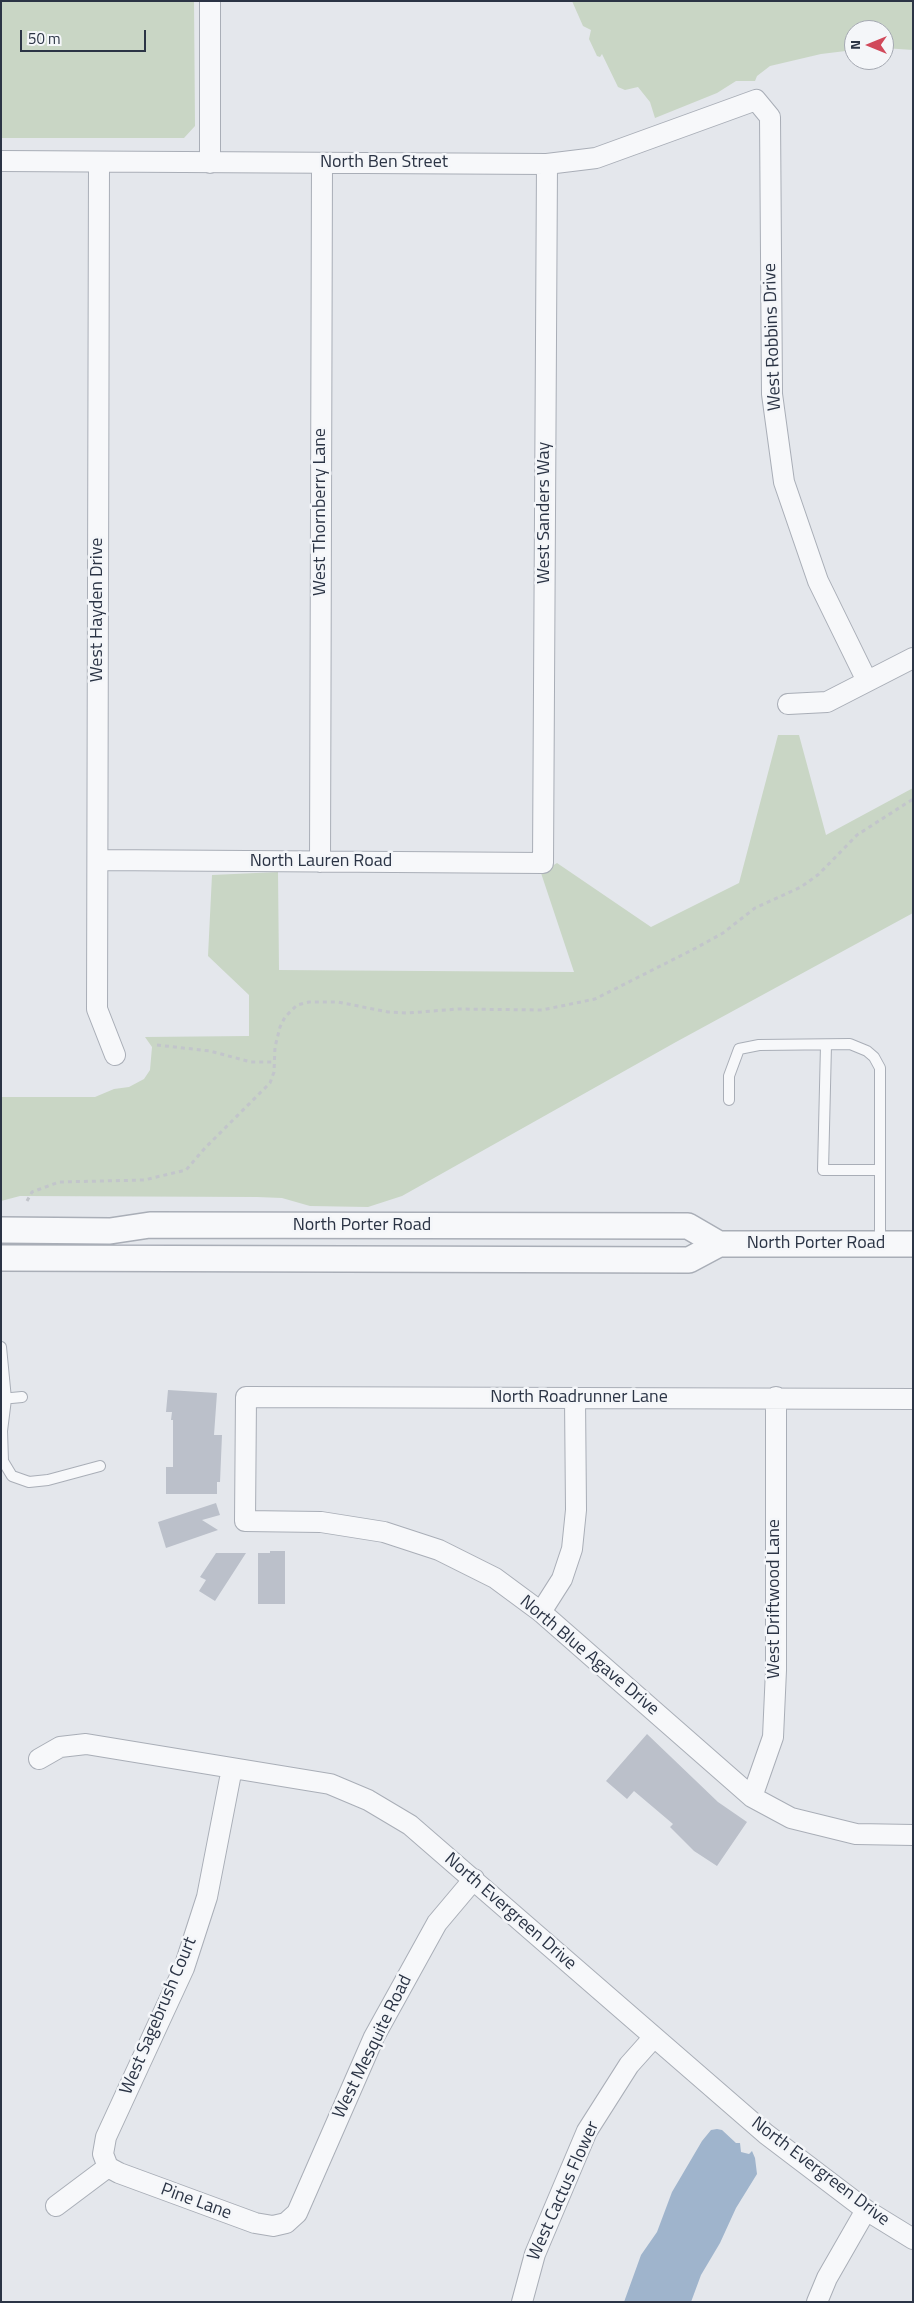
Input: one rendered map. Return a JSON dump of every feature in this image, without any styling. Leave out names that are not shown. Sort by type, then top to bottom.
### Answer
[{"type":"street","points":[[210,1],[210,163]]},
{"type":"street","name":"North Ben Street","points":[[1,161],[547,164],[596,158],[756,100]]},
{"type":"street","name":"West Robbins Drive","points":[[756,100],[770,117],[772,394],[784,482],[818,581],[867,681]]},
{"type":"street","name":"West Hayden Drive","points":[[99,162],[98,1010],[115,1055]]},
{"type":"street","name":"West Thornberry Lane","points":[[320,862],[322,163]]},
{"type":"street","name":"West Sanders Way","points":[[543,863],[547,164]]},
{"type":"street","points":[[788,704],[827,702],[913,658]]},
{"type":"street","name":"North Lauren Road","points":[[98,860],[543,863]]},
{"type":"street","name":"North Porter Road","points":[[1,1230],[110,1231],[150,1226],[688,1226],[719,1244]]},
{"type":"street","name":"North Porter Road","points":[[1,1258],[689,1260],[719,1244],[913,1244]]},
{"type":"street","name":"North Roadrunner Lane","points":[[245,1521],[246,1397],[776,1397],[913,1399]]},
{"type":"street","name":"West Driftwood Lane","points":[[752,1797],[773,1737],[776,1670],[776,1397]]},
{"type":"street","points":[[540,1612],[562,1579],[572,1549],[576,1510],[575,1398]]},
{"type":"street","name":"North Blue Agave Drive","points":[[245,1521],[321,1522],[384,1532],[439,1550],[495,1578],[540,1612],[752,1797],[791,1818],[856,1834],[913,1835]]},
{"type":"street","name":"North Evergreen Drive","points":[[40,1759],[60,1747],[86,1744],[330,1784],[368,1800],[410,1825],[766,2134],[866,2210],[913,2240]]},
{"type":"street","name":"West Sagebrush Court","points":[[108,2167],[103,2154],[106,2137],[184,1968],[207,1897],[232,1768]]},
{"type":"street","name":"West Mesquite Road","points":[[286,2223],[297,2213],[374,2037],[437,1923],[474,1879]]},
{"type":"street","name":"West Cactus Flower","points":[[522,2302],[535,2254],[587,2131],[629,2065],[654,2037]]},
{"type":"street","points":[[56,2206],[108,2167]]},
{"type":"street","name":"Pine Lane","points":[[108,2167],[119,2173],[255,2223],[273,2226],[286,2223]]},
{"type":"street","points":[[817,2302],[827,2278],[866,2210]]},
{"type":"lane","points":[[729,1100],[729,1076],[739,1049],[759,1045],[850,1044],[868,1051],[880,1068],[880,1244]]},
{"type":"lane","points":[[826,1045],[824,1170],[880,1170]]},
{"type":"lane","points":[[1,1347],[4,1399],[3,1461],[12,1476],[28,1482],[48,1480],[100,1466]]},
{"type":"lane","points":[[4,1399],[22,1397]]},
{"type":"path","points":[[27,1201],[32,1192],[59,1182],[144,1180],[186,1170],[205,1148],[270,1083],[274,1072],[277,1040],[285,1017],[297,1005],[310,1002],[338,1002],[388,1012],[408,1013],[458,1009],[542,1010],[595,999],[610,993],[642,974],[671,962],[722,933],[755,908],[801,887],[819,874],[857,835],[913,799]]},
{"type":"path","points":[[157,1045],[210,1051],[252,1062],[274,1062]]},
{"type":"green space","points":[[1,1],[194,1],[195,126],[184,138],[1,138]]},
{"type":"green space","points":[[572,1],[913,1],[913,50],[894,49],[894,20],[844,20],[844,51],[821,54],[770,66],[757,76],[755,81],[736,81],[717,93],[655,118],[650,102],[638,87],[625,90],[618,87],[602,54],[600,57],[597,56],[589,39],[591,30],[583,26]]},
{"type":"green space","points":[[778,735],[799,735],[826,835],[913,788],[913,913],[676,1042],[402,1196],[368,1207],[310,1206],[282,1198],[257,1197],[20,1196],[1,1201],[1,1097],[95,1097],[114,1089],[129,1087],[144,1079],[150,1070],[152,1047],[145,1037],[249,1036],[249,995],[208,956],[212,875],[278,872],[279,970],[574,972],[541,873],[557,863],[651,927],[739,883]]},
{"type":"water","points":[[711,2130],[722,2130],[736,2143],[740,2143],[741,2152],[749,2154],[752,2151],[757,2174],[736,2208],[720,2243],[701,2275],[691,2302],[624,2302],[641,2255],[657,2232],[672,2192],[702,2141]]},
{"type":"building","points":[[168,1390],[217,1393],[214,1435],[222,1435],[220,1482],[217,1482],[217,1494],[166,1494],[166,1467],[173,1467],[172,1412],[166,1412]]},
{"type":"building","points":[[216,1503],[220,1515],[202,1520],[218,1530],[166,1548],[158,1522]]},
{"type":"building","points":[[270,1551],[285,1551],[285,1604],[258,1604],[258,1553],[270,1553]]},
{"type":"building","points":[[216,1553],[246,1553],[215,1601],[199,1591],[206,1580],[200,1577]]},
{"type":"building","points":[[647,1734],[718,1802],[747,1822],[717,1866],[694,1851],[670,1827],[673,1824],[634,1791],[627,1799],[606,1781]]}]
